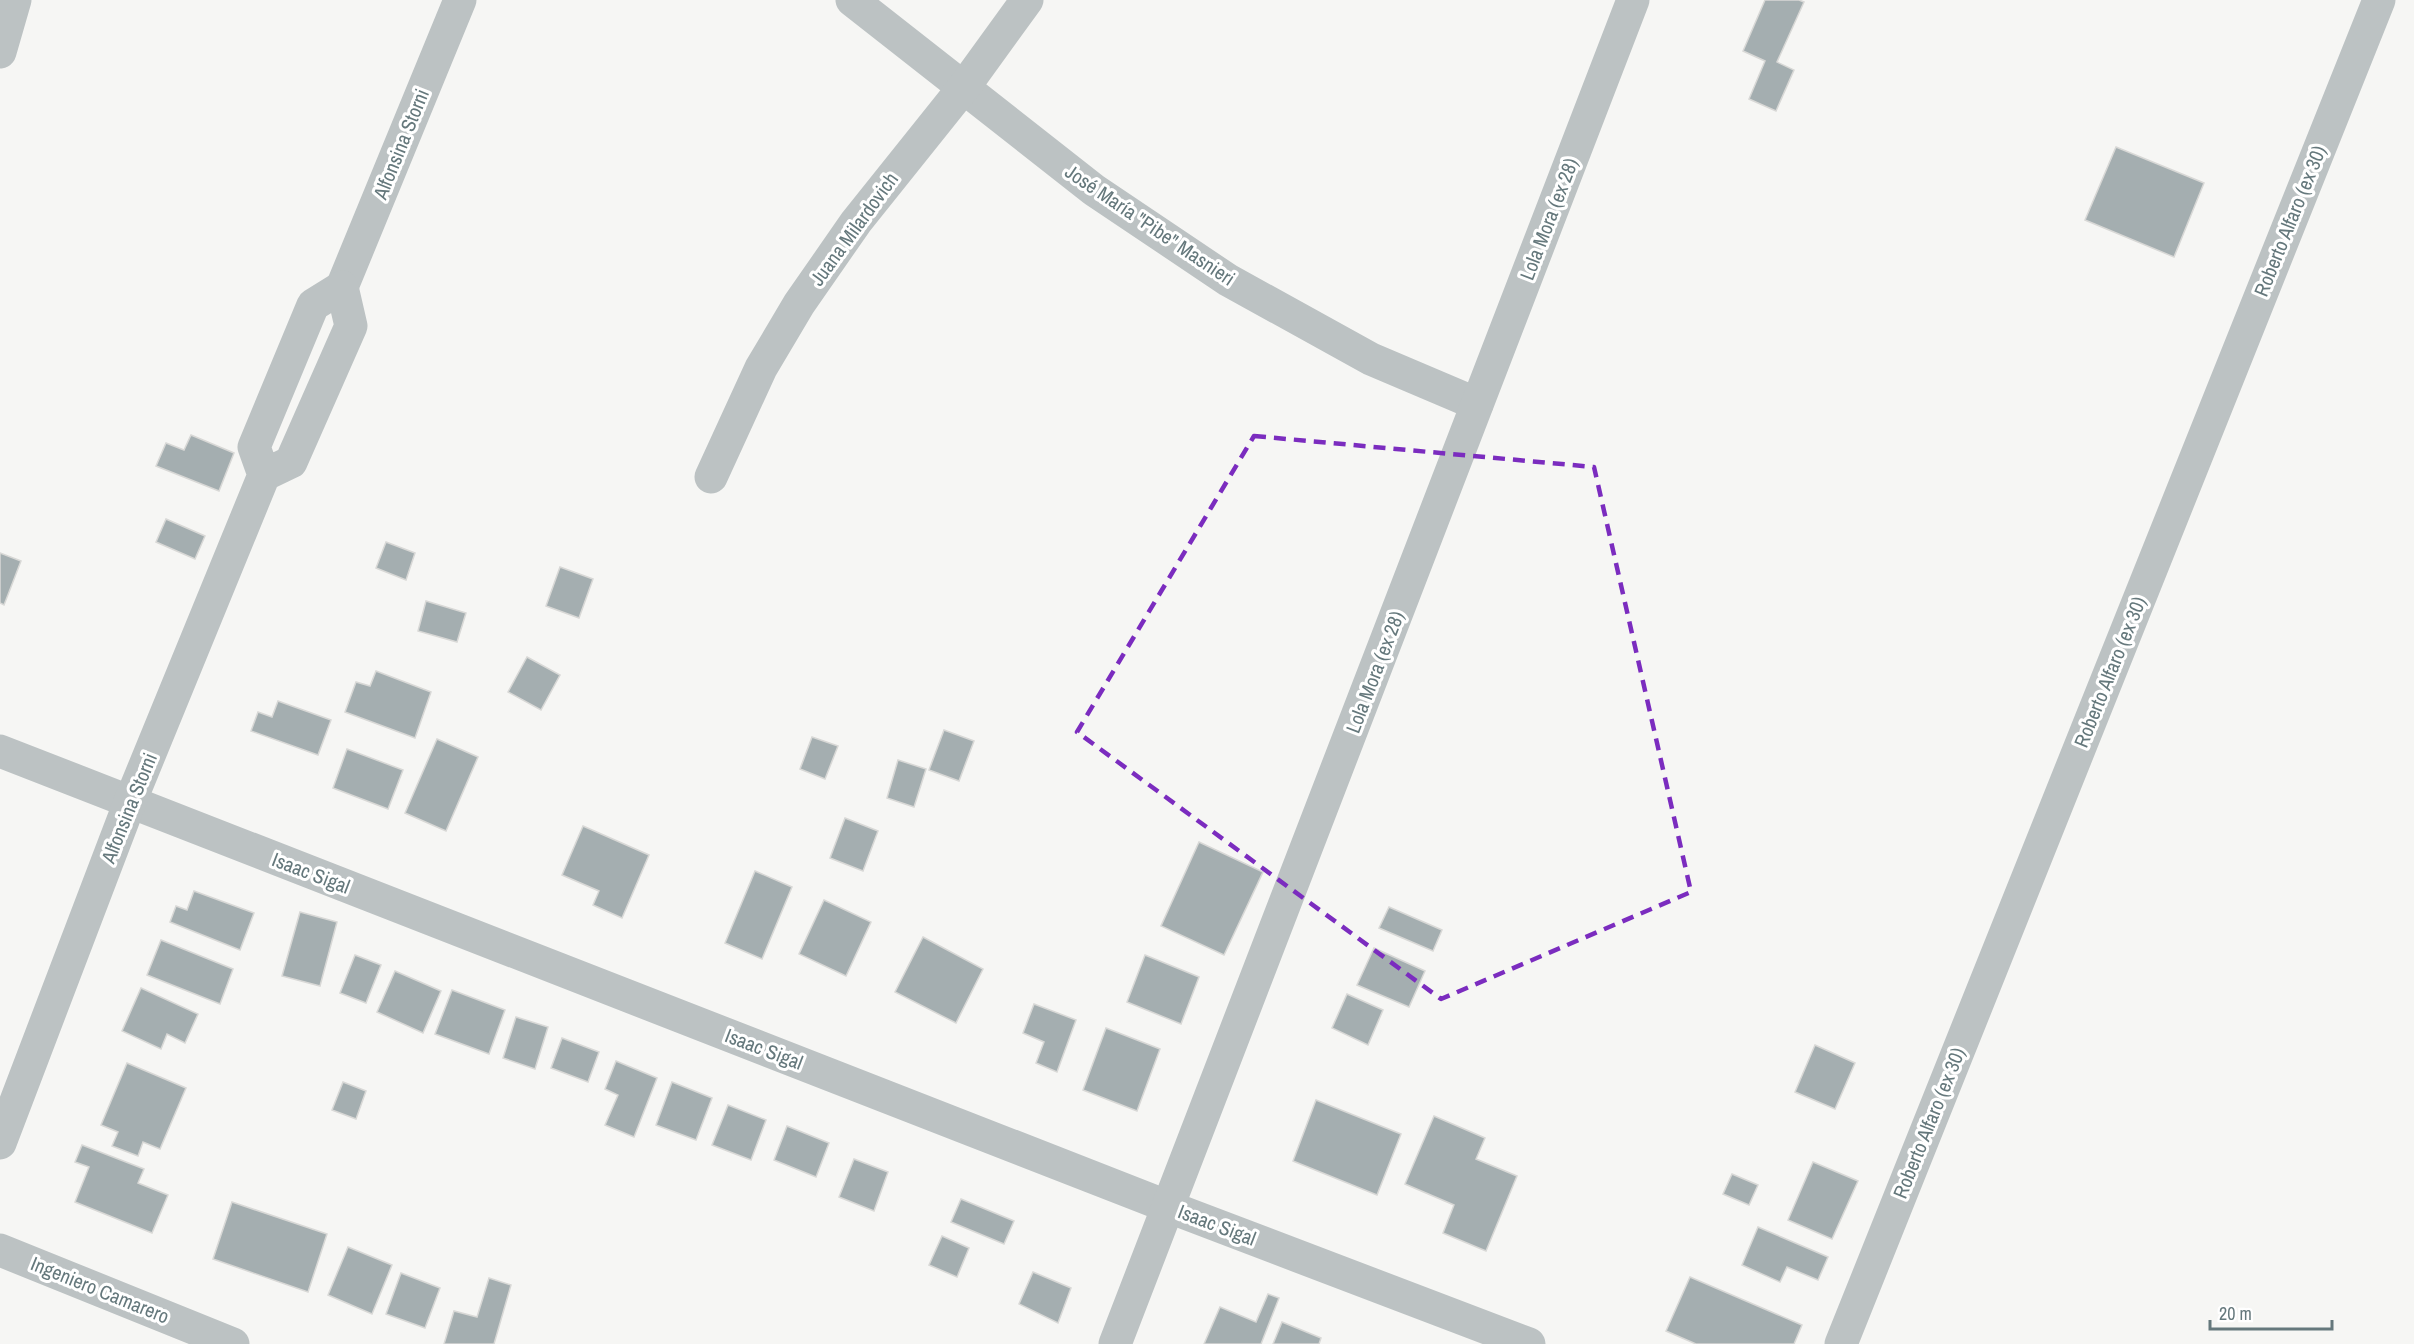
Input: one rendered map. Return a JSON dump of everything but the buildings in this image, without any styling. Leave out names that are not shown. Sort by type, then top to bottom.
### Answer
[{"type":"street","points":[[0,52],[15,0]]},
{"type":"street","name":"Alfonsina Storni","points":[[342,287],[460,0]]},
{"type":"street","name":"José María \"Pibe\" Masnieri","points":[[852,0],[1094,190],[1228,280],[1371,359],[1477,404]]},
{"type":"street","name":"Juana Milardovich","points":[[711,477],[761,368],[799,304],[856,222],[964,87],[1028,0]]},
{"type":"street","name":"Lola Mora (ex 28)","points":[[1115,1344],[1633,0]]},
{"type":"street","name":"Roberto Alfaro (ex 30)","points":[[1841,1344],[2379,0]]},
{"type":"street","points":[[342,287],[351,326],[291,462],[264,475],[254,447],[258,436],[313,305],[342,287]]},
{"type":"street","name":"Alfonsina Storni","points":[[0,1143],[130,802],[264,475]]},
{"type":"street","name":"Isaac Sigal","points":[[0,751],[1169,1207],[1529,1344]]},
{"type":"street","name":"Ingeniero Camarero","points":[[0,1250],[233,1344]]},
{"type":"highlighted area","points":[[1254,436],[1594,467],[1691,892],[1441,999],[1077,732]]}]
